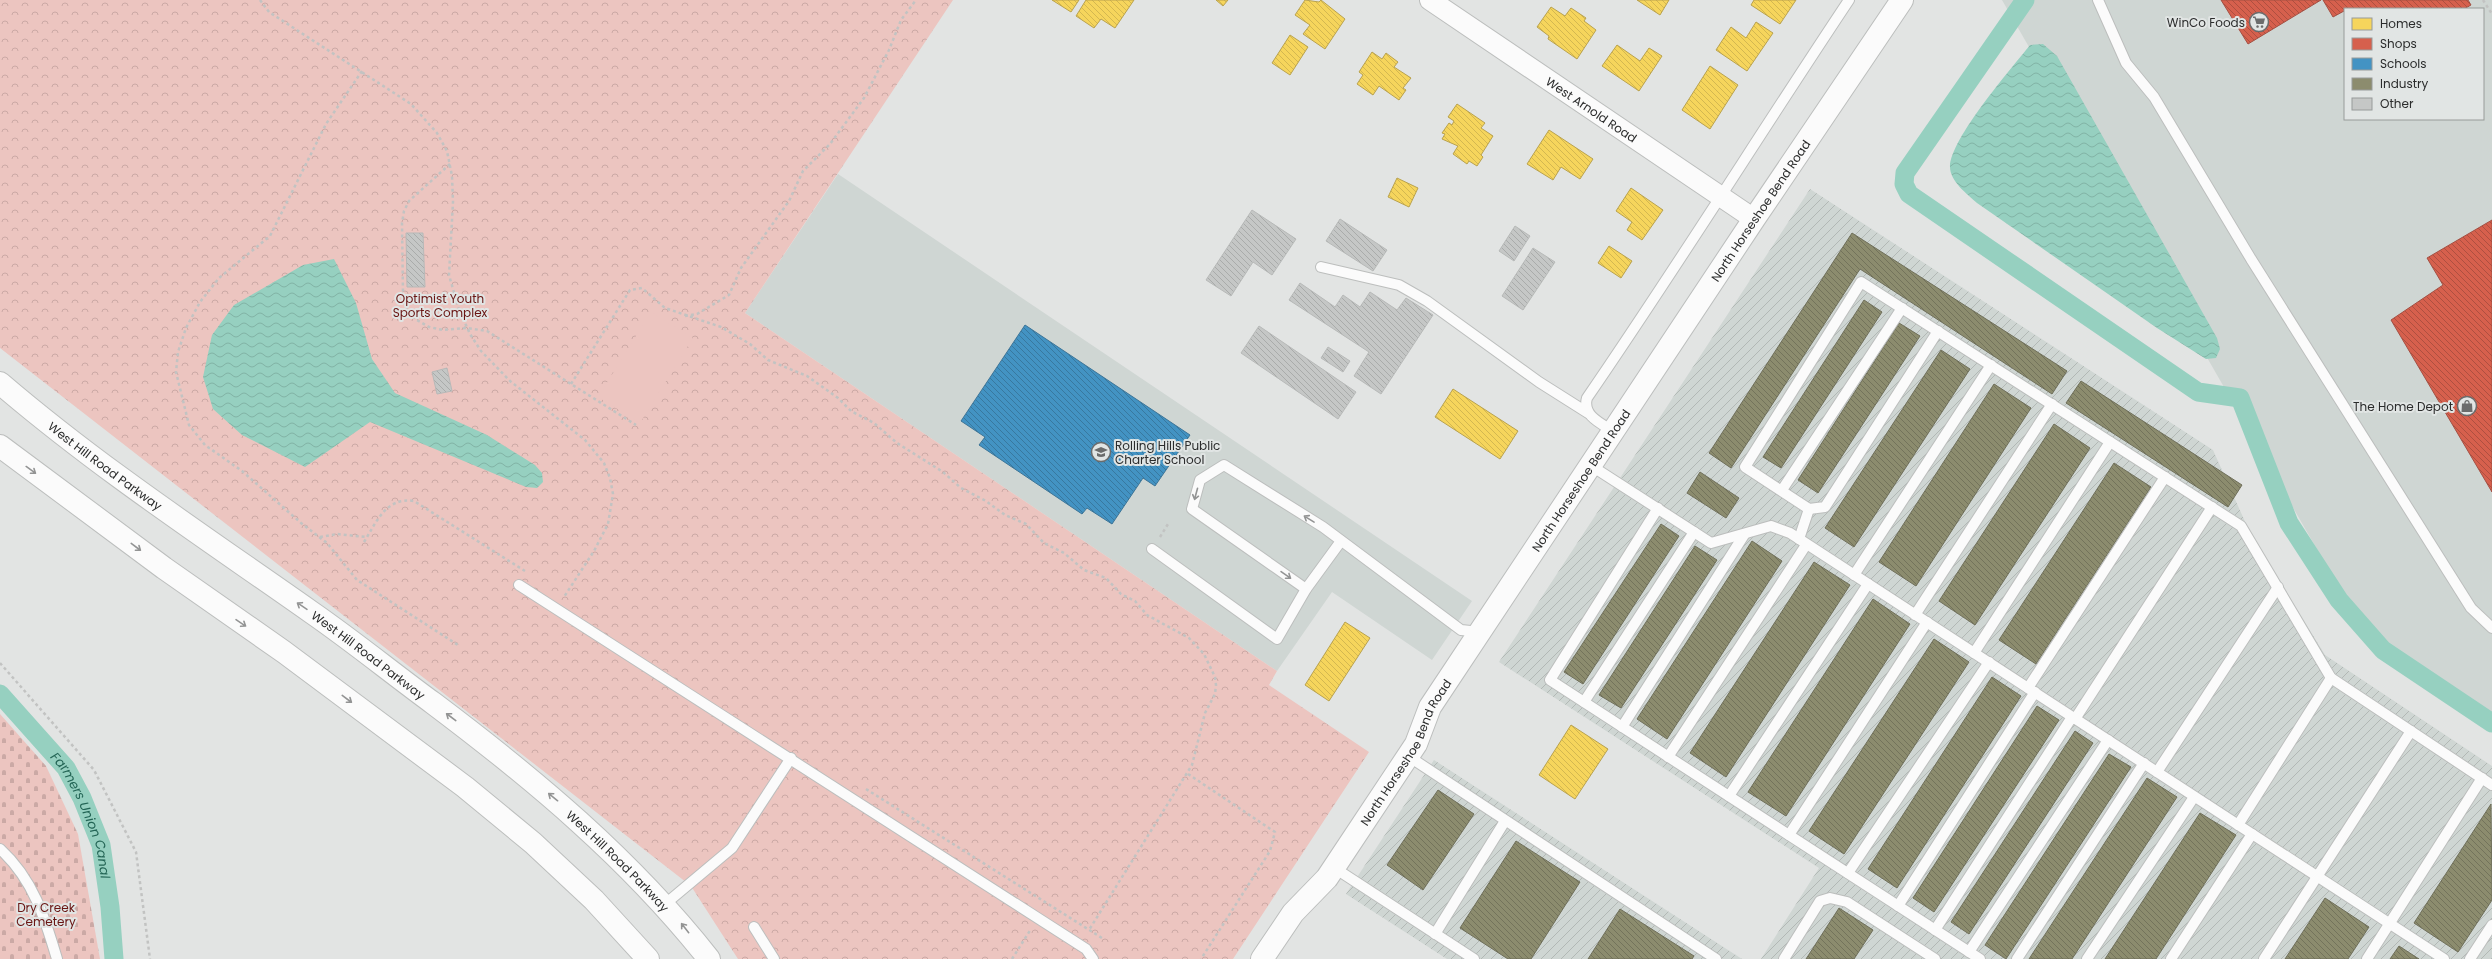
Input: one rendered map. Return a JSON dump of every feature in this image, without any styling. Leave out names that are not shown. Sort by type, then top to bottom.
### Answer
[{"type":"street","name":"West Arnold Road","points":[[1430,0],[1754,219]]},
{"type":"street","name":"North Horseshoe Bend Road","points":[[1262,959],[1292,913],[1326,878],[1408,756],[1416,744],[1430,707],[1754,219],[1902,0]]},
{"type":"street","name":"West Hill Road Parkway","points":[[0,383],[40,417],[192,530],[312,613],[495,750],[565,807],[628,866],[664,905],[709,959]]},
{"type":"street","points":[[0,446],[164,568],[284,652],[465,788],[533,843],[594,900],[648,959]]},
{"type":"lane","points":[[1588,413],[1584,405],[1587,398],[1674,270],[1720,195],[1849,0]]},
{"type":"lane","points":[[2098,0],[2126,63],[2154,97],[2251,259],[2470,608],[2492,628]]},
{"type":"lane","points":[[1321,267],[1399,285],[1427,301],[1539,382],[1588,413],[1613,431]]},
{"type":"lane","points":[[1938,331],[1825,507],[1809,509],[1745,467],[1861,282],[1902,308],[1938,331],[2052,404],[2241,526],[2331,678],[2492,785]]},
{"type":"lane","points":[[1782,490],[1902,308]]},
{"type":"lane","points":[[1854,575],[1991,365]]},
{"type":"lane","points":[[1916,615],[2052,404]]},
{"type":"lane","points":[[1974,653],[2110,442]]},
{"type":"lane","points":[[1306,589],[1192,509],[1200,480],[1224,465],[1341,541],[1461,630],[1480,632]]},
{"type":"lane","points":[[1590,465],[1710,543],[1744,535],[1771,526],[1803,542],[2444,959]]},
{"type":"lane","points":[[1898,906],[2165,477]]},
{"type":"lane","points":[[1934,930],[2212,507]]},
{"type":"lane","points":[[1658,508],[1550,680],[1980,959]]},
{"type":"lane","points":[[1668,757],[1803,542],[1809,509]]},
{"type":"lane","points":[[1584,702],[1694,532]]},
{"type":"lane","points":[[1622,727],[1744,535]]},
{"type":"lane","points":[[1152,549],[1277,639],[1306,589],[1341,541]]},
{"type":"lane","points":[[1729,796],[1868,584]]},
{"type":"lane","points":[[519,585],[791,758],[1086,949],[1093,959]]},
{"type":"lane","points":[[2157,772],[2278,587]]},
{"type":"lane","points":[[1789,835],[1927,622]]},
{"type":"lane","points":[[1848,873],[1989,662]]},
{"type":"lane","points":[[2238,825],[2331,678]]},
{"type":"lane","points":[[2264,959],[2411,731]]},
{"type":"lane","points":[[1969,952],[2108,740]]},
{"type":"lane","points":[[1408,756],[1716,959]]},
{"type":"lane","points":[[664,905],[732,848],[791,758]]},
{"type":"lane","points":[[2017,959],[2144,763]]},
{"type":"lane","points":[[2367,959],[2482,778]]},
{"type":"lane","points":[[2087,959],[2194,797]]},
{"type":"lane","points":[[1435,934],[1505,821]]},
{"type":"lane","points":[[2172,959],[2252,834]]},
{"type":"lane","points":[[0,849],[23,873],[36,896],[57,959]]},
{"type":"lane","points":[[1333,867],[1474,959]]},
{"type":"lane","points":[[1784,959],[1820,901],[1830,898],[1847,902],[1935,959]]},
{"type":"lane","points":[[2470,959],[2492,925]]},
{"type":"lane","points":[[754,927],[774,959]]},
{"type":"path","points":[[260,0],[269,12],[411,104],[424,116],[437,133],[447,151],[450,164],[453,202],[450,275],[459,310],[467,328],[482,352],[494,365],[585,440],[604,463],[610,478],[613,494],[608,524],[594,552],[564,597]]},
{"type":"path","points":[[683,316],[697,314],[729,295],[741,268],[789,201],[803,172],[830,144],[864,98],[889,50],[901,20],[916,0]]},
{"type":"path","points":[[2483,0],[2492,14]]},
{"type":"path","points":[[362,71],[317,141],[283,214],[270,236],[219,278],[200,302],[186,328],[176,364],[176,372],[185,414],[196,435],[215,454],[242,471],[301,523],[320,537],[357,580],[458,645]]},
{"type":"path","points":[[450,164],[409,201],[404,210],[402,223],[403,295],[407,308],[417,320],[429,327],[443,330],[467,328],[487,331],[636,425]]},
{"type":"path","points":[[571,384],[630,290],[642,288],[665,308],[683,316],[721,327],[750,344],[768,360],[807,376],[838,398],[851,411],[874,423],[897,443],[947,475],[961,488],[986,501],[1005,515],[1026,524],[1044,543],[1064,553],[1084,570],[1106,578],[1121,594],[1135,601],[1147,615],[1189,638],[1209,661],[1215,676],[1216,685],[1215,694],[1207,707],[1196,753],[1188,774],[1089,930]]},
{"type":"path","points":[[320,537],[337,534],[366,537]]},
{"type":"path","points":[[0,663],[94,770],[129,838],[136,852],[150,959]]},
{"type":"path","points":[[1188,774],[1275,832],[1270,851],[1200,959]]},
{"type":"path","points":[[1012,959],[1032,927]]},
{"type":"shaded area","points":[[2002,0],[2492,0],[2492,731],[2377,654]]},
{"type":"shaded area","name":"Rolling Hills Public Charter School","points":[[838,174],[1472,601],[1432,660],[1332,592],[1277,671],[745,313]]},
{"type":"shaded area","points":[[1810,189],[2213,450],[2251,535],[2325,655],[2492,766],[2492,959],[1761,959],[1819,868],[1499,662]]},
{"type":"shaded area","points":[[1434,760],[1742,959],[1447,959],[1346,894]]},
{"type":"green space","name":"Optimist Youth Sports Complex","points":[[0,0],[953,0],[745,313],[1277,671],[1269,685],[1369,752],[1233,959],[738,959],[691,886],[0,348]]},
{"type":"green space","points":[[651,312],[693,338],[640,423],[598,397]]},
{"type":"green space","name":"Dry Creek Cemetery","points":[[0,714],[46,766],[78,834],[100,959],[0,959]]},
{"type":"water","points":[[2043,44],[2057,56],[2217,338],[2220,349],[2216,358],[2206,359],[2157,328],[1977,203],[1960,187],[1953,177],[1950,167],[1953,155],[1970,122],[2030,45]]},
{"type":"water","points":[[334,259],[356,303],[372,359],[395,393],[487,435],[535,465],[542,473],[543,482],[537,488],[526,487],[370,422],[305,467],[242,435],[213,409],[203,377],[212,335],[234,305],[303,265]]},
{"type":"building: Homes","points":[[1052,0],[1079,0],[1071,12]]},
{"type":"building: Homes","points":[[1086,0],[1134,0],[1115,28],[1101,19],[1094,28],[1076,16]]},
{"type":"building: Homes","points":[[1216,0],[1228,0],[1223,6]]},
{"type":"building: Homes","points":[[1305,0],[1319,2],[1321,0],[1345,19],[1325,49],[1303,34],[1310,25],[1295,15]]},
{"type":"building: Homes","points":[[1637,0],[1669,0],[1660,15]]},
{"type":"building: Homes","points":[[1754,0],[1796,0],[1780,24],[1751,5]]},
{"type":"building: Homes","points":[[1551,7],[1565,16],[1571,8],[1586,18],[1584,21],[1596,30],[1577,59],[1548,39],[1549,36],[1537,27]]},
{"type":"building: Homes","points":[[1756,22],[1773,33],[1747,71],[1716,50],[1731,27],[1746,38]]},
{"type":"building: Homes","points":[[1290,35],[1308,47],[1290,75],[1272,63]]},
{"type":"building: Homes","points":[[1617,45],[1640,61],[1649,48],[1662,56],[1639,91],[1602,66]]},
{"type":"building: Homes","points":[[1372,52],[1382,59],[1386,53],[1398,62],[1394,67],[1411,78],[1403,88],[1406,90],[1399,100],[1379,86],[1373,95],[1357,84],[1363,75],[1359,72]]},
{"type":"building: Homes","points":[[1710,66],[1738,85],[1710,129],[1682,110]]},
{"type":"building: Homes","points":[[1457,104],[1485,123],[1481,128],[1493,136],[1481,155],[1483,157],[1477,166],[1469,161],[1467,164],[1453,154],[1458,146],[1442,139],[1445,134],[1442,133],[1449,123],[1452,125],[1454,121],[1448,117]]},
{"type":"building: Homes","points":[[1549,130],[1593,159],[1580,179],[1561,167],[1553,180],[1527,164]]},
{"type":"building: Homes","points":[[1397,178],[1418,188],[1409,207],[1388,197]]},
{"type":"building: Homes","points":[[1631,188],[1663,210],[1642,240],[1627,230],[1632,222],[1616,211]]},
{"type":"building: Homes","points":[[1609,246],[1632,261],[1621,278],[1598,263]]},
{"type":"building: Homes","points":[[1453,389],[1518,431],[1500,459],[1435,417]]},
{"type":"building: Homes","points":[[1345,622],[1370,638],[1329,701],[1305,685]]},
{"type":"building: Homes","points":[[1571,725],[1608,749],[1575,799],[1539,775]]},
{"type":"building: Shops","name":"WinCo Foods","points":[[2221,0],[2321,0],[2248,44]]},
{"type":"building: Shops","points":[[2323,0],[2468,0],[2471,5],[2466,8],[2344,8],[2344,11],[2333,17]]},
{"type":"building: Shops","name":"The Home Depot","points":[[2492,220],[2492,492],[2391,320],[2443,285],[2427,258]]},
{"type":"building: Schools","points":[[1025,325],[1190,435],[1155,486],[1143,478],[1112,524],[1087,508],[1082,514],[979,445],[985,437],[961,421]]},
{"type":"building: Industry","points":[[1852,233],[2067,371],[2052,394],[1860,269],[1731,468],[1709,453]]},
{"type":"building: Industry","points":[[1864,300],[1882,312],[1781,468],[1763,457]]},
{"type":"building: Industry","points":[[1899,323],[1920,336],[1818,493],[1798,480]]},
{"type":"building: Industry","points":[[1941,350],[1970,369],[1854,547],[1825,528]]},
{"type":"building: Industry","points":[[2081,381],[2242,485],[2228,507],[2066,403]]},
{"type":"building: Industry","points":[[1994,384],[2031,408],[1916,586],[1879,562]]},
{"type":"building: Industry","points":[[2054,424],[2090,448],[1975,625],[1939,601]]},
{"type":"building: Industry","points":[[2114,463],[2151,487],[2036,664],[1999,640]]},
{"type":"building: Industry","points":[[1700,472],[1739,498],[1726,518],[1687,493]]},
{"type":"building: Industry","points":[[1661,524],[1679,536],[1583,684],[1564,672]]},
{"type":"building: Industry","points":[[1752,541],[1782,561],[1667,739],[1637,719]]},
{"type":"building: Industry","points":[[1695,546],[1717,560],[1621,708],[1599,695]]},
{"type":"building: Industry","points":[[1814,562],[1850,585],[1726,777],[1690,753]]},
{"type":"building: Industry","points":[[1873,599],[1910,624],[1786,816],[1748,792]]},
{"type":"building: Industry","points":[[1934,639],[1969,662],[1844,854],[1809,831]]},
{"type":"building: Industry","points":[[1992,677],[2021,696],[1897,888],[1868,869]]},
{"type":"building: Industry","points":[[2037,706],[2059,720],[1934,912],[1913,898]]},
{"type":"building: Industry","points":[[2075,731],[2093,743],[1969,934],[1951,922]]},
{"type":"building: Industry","points":[[2109,754],[2131,767],[2006,959],[1985,945]]},
{"type":"building: Industry","points":[[2147,778],[2177,797],[2072,959],[2029,959]]},
{"type":"building: Industry","points":[[1438,790],[1474,814],[1423,890],[1387,865]]},
{"type":"building: Industry","points":[[2491,804],[2492,900],[2458,952],[2414,923]]},
{"type":"building: Industry","points":[[2200,813],[2236,835],[2156,959],[2105,959]]},
{"type":"building: Industry","points":[[1516,841],[1580,882],[1531,959],[1508,959],[1460,928]]},
{"type":"building: Industry","points":[[2325,898],[2369,927],[2348,959],[2285,959]]},
{"type":"building: Industry","points":[[1839,908],[1873,930],[1854,959],[1806,959]]},
{"type":"building: Industry","points":[[1620,909],[1694,956],[1692,959],[1588,959]]},
{"type":"building: Industry","points":[[2399,946],[2419,959],[2390,959]]},
{"type":"building: Other","points":[[1252,210],[1296,239],[1272,275],[1253,262],[1231,296],[1206,280]]},
{"type":"building: Other","points":[[1340,219],[1387,250],[1373,271],[1326,241]]},
{"type":"building: Other","points":[[1515,226],[1530,236],[1514,261],[1499,251]]},
{"type":"building: Other","points":[[406,233],[423,233],[425,287],[407,287]]},
{"type":"building: Other","points":[[1533,248],[1555,262],[1523,310],[1502,296]]},
{"type":"building: Other","points":[[1300,283],[1335,307],[1343,295],[1360,307],[1370,292],[1397,310],[1406,298],[1433,315],[1381,394],[1354,376],[1369,352],[1289,300]]},
{"type":"building: Other","points":[[1259,326],[1356,392],[1338,419],[1241,353]]},
{"type":"building: Other","points":[[1328,347],[1350,361],[1343,372],[1321,358]]},
{"type":"building: Other","points":[[447,368],[452,391],[437,394],[432,372]]},
{"type":"waterway","points":[[2025,0],[1905,173],[1904,184],[1909,194],[2198,392],[2240,398],[2289,523],[2339,600],[2383,650],[2492,723]]},
{"type":"waterway","name":"Farmers Union Canal","points":[[0,694],[66,768],[82,798],[101,845],[110,907],[114,959]]},
{"type":"place","name":"WinCo Foods","points":[[2259,22]]},
{"type":"place","name":"The Home Depot","points":[[2467,406]]},
{"type":"place","name":"Rolling Hills Public Charter School","points":[[1101,452]]}]
